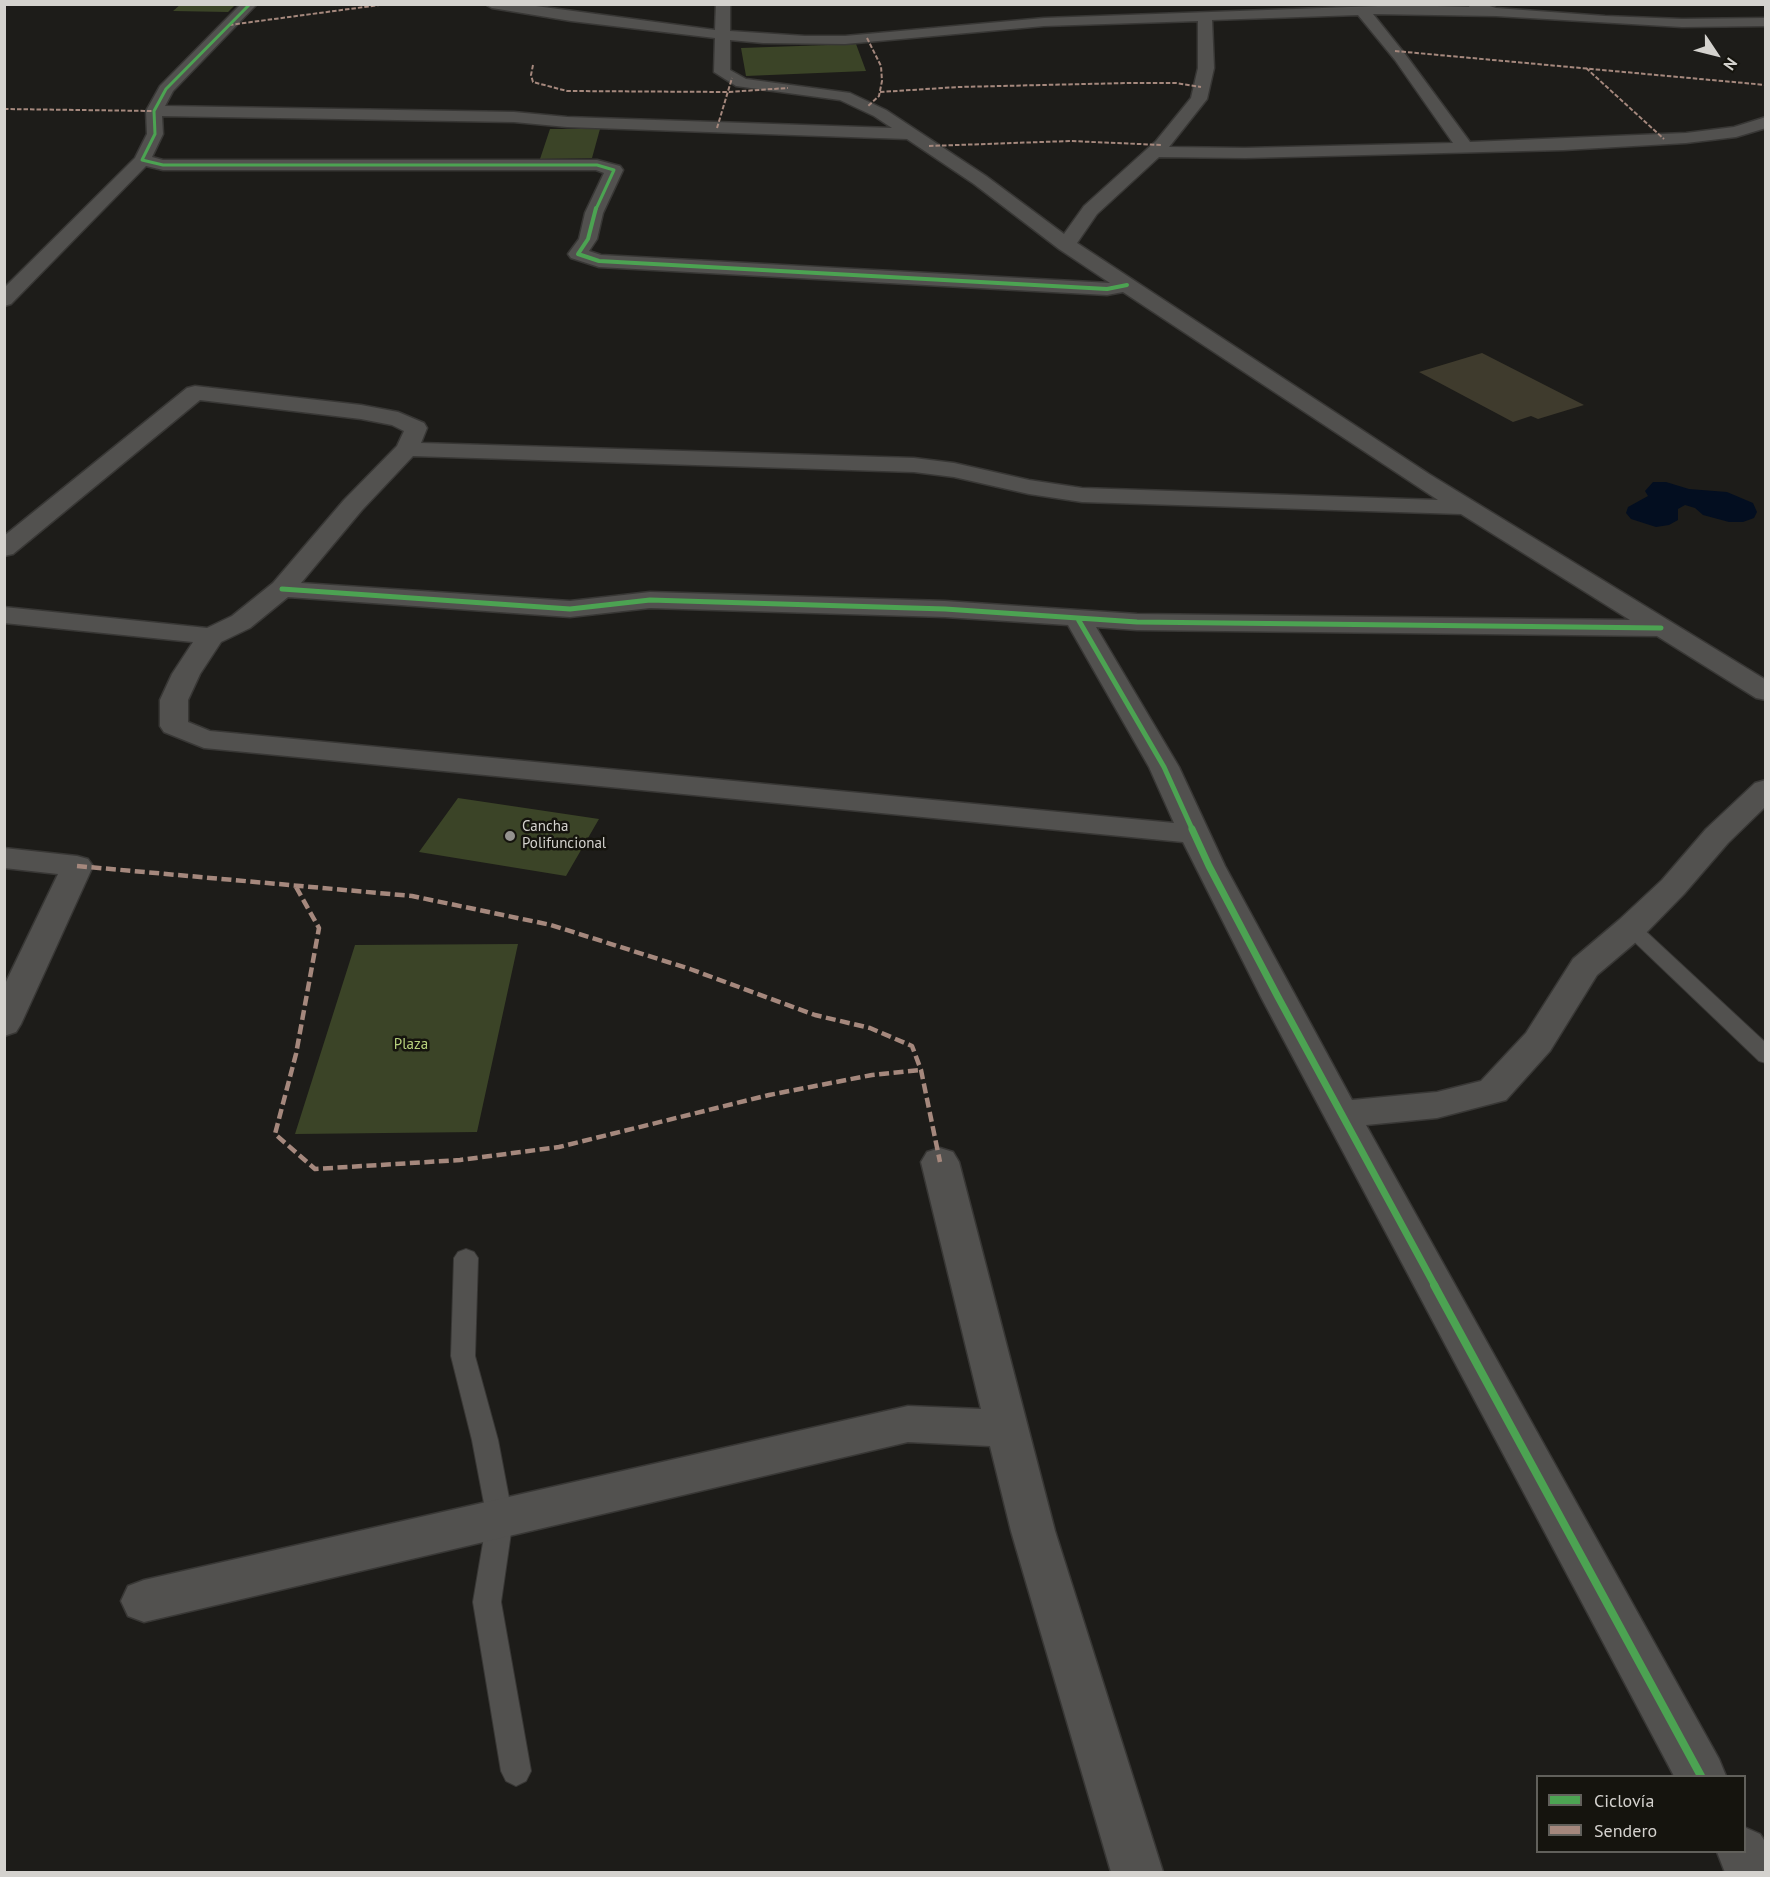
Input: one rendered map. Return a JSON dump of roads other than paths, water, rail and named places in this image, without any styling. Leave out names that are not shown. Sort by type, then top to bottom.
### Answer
[{"type":"street","points":[[4,300],[142,160],[155,134],[154,111],[165,89],[250,4]]},
{"type":"street","points":[[492,4],[560,16],[763,39],[845,40],[1044,22],[1406,9],[1682,23],[1736,30],[1766,22]]},
{"type":"street","points":[[723,4],[722,72],[742,83],[844,96],[880,112],[980,180],[1066,245],[1466,507],[1764,690]]},
{"type":"street","points":[[1406,9],[1422,4]]},
{"type":"street","points":[[1466,4],[1496,12]]},
{"type":"street","points":[[1722,10],[1736,30]]},
{"type":"street","points":[[1362,11],[1400,57],[1464,146]]},
{"type":"street","points":[[1066,245],[1090,210],[1162,145],[1199,99],[1206,68],[1205,17]]},
{"type":"street","points":[[154,111],[514,117],[646,126],[912,134]]},
{"type":"street","points":[[1154,152],[1245,153],[1564,145],[1686,138],[1736,132],[1766,122]]},
{"type":"street","points":[[142,160],[174,166],[597,165],[614,170],[594,213],[588,239],[578,254],[598,261],[1039,286],[1107,289],[1127,285]]},
{"type":"street","points":[[4,549],[195,393],[361,412],[398,419],[416,428],[407,449],[354,505],[282,590],[241,622],[211,636],[4,615]]},
{"type":"street","points":[[407,449],[915,465],[954,470],[1029,487],[1082,495],[1466,507]]},
{"type":"street","points":[[282,590],[570,609],[650,600],[945,609],[1078,619],[1237,624],[1661,628]]},
{"type":"street","points":[[1078,619],[1164,767],[1209,866],[1341,1114],[1700,1775]]},
{"type":"street","points":[[211,636],[186,674],[174,700],[174,726],[204,739],[1194,834]]},
{"type":"street","points":[[1341,1114],[1437,1105],[1493,1091],[1539,1042],[1585,967],[1631,928],[1673,887],[1717,836],[1766,789]]},
{"type":"street","points":[[4,858],[76,866],[4,1024]]},
{"type":"street","points":[[940,1162],[1033,1531],[1137,1872]]},
{"type":"street","points":[[144,1601],[908,1424],[1007,1428]]},
{"type":"street","points":[[1743,1853],[1754,1872]]},
{"type":"lane","points":[[1631,928],[1766,1056]]},
{"type":"lane","points":[[466,1258],[463,1356],[485,1440],[500,1519],[488,1602],[516,1771]]},
{"type":"water","points":[[1653,482],[1666,482],[1689,489],[1727,492],[1753,503],[1757,512],[1754,518],[1743,522],[1729,522],[1703,515],[1695,508],[1685,505],[1678,509],[1678,520],[1669,525],[1656,527],[1631,519],[1626,513],[1628,507],[1648,496],[1645,491]]},
{"type":"place","name":"Cancha Polifuncional","points":[[510,836]]},
{"type":"park label","name":"Plaza","points":[[411,1045]]}]
